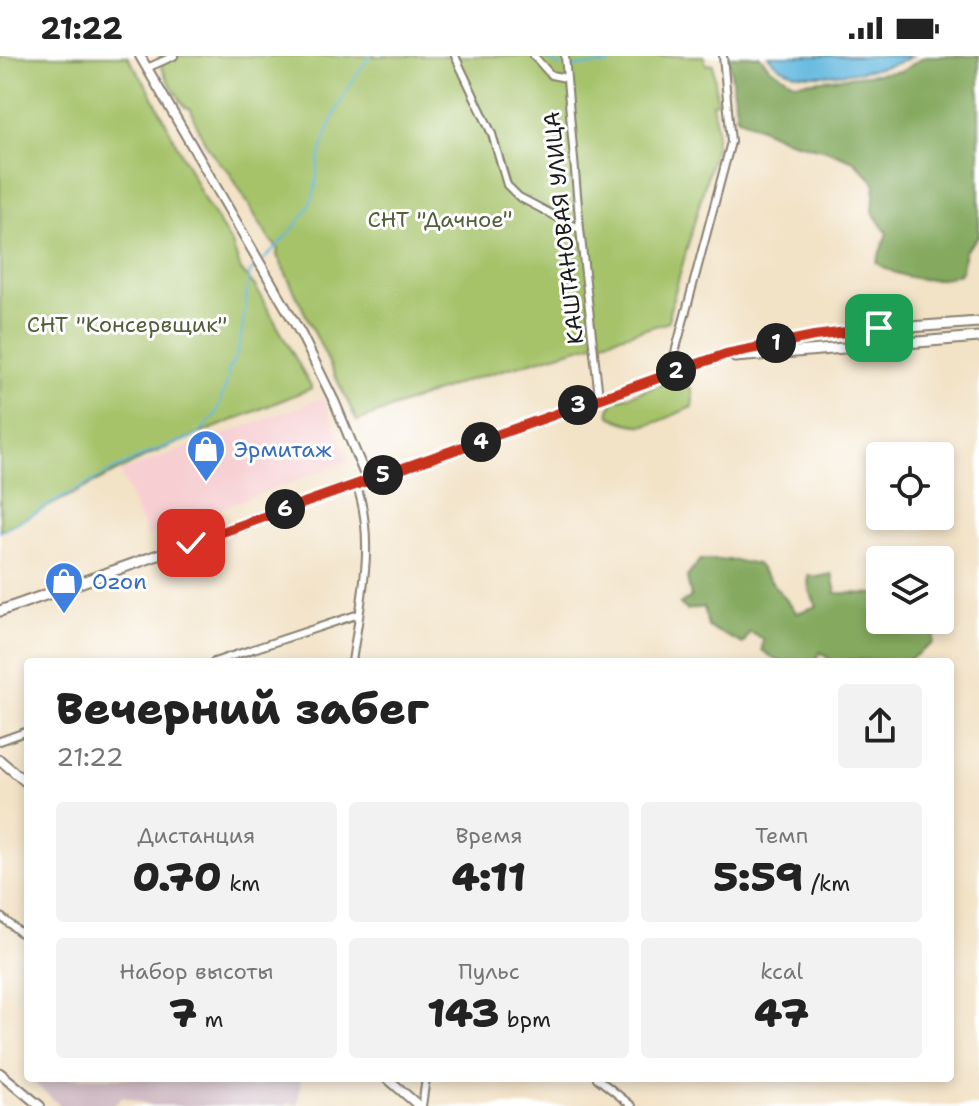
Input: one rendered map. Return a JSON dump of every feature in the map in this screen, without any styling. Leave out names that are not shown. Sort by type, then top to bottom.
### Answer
[{"type":"main road","points":[[916,325],[979,314]]},
{"type":"main road","points":[[0,611],[485,441],[599,397],[753,347],[814,336],[979,322]]},
{"type":"main road","points":[[700,363],[726,357],[979,338]]},
{"type":"street","points":[[140,56],[301,334],[335,403],[367,480]]},
{"type":"street","points":[[147,68],[174,56]]},
{"type":"street","points":[[455,56],[492,134],[507,185],[519,197],[580,229]]},
{"type":"street","points":[[534,56],[551,75],[566,78]]},
{"type":"street","name":"КАШТАНОВАЯ УЛИЦА","points":[[565,56],[599,397]]},
{"type":"street","points":[[672,372],[731,142],[723,56]]},
{"type":"street","points":[[353,658],[367,539],[361,496],[356,484]]},
{"type":"street","points":[[225,658],[359,614]]},
{"type":"street","points":[[243,651],[244,658]]},
{"type":"street","points":[[0,741],[24,732]]},
{"type":"street","points":[[0,760],[24,781]]},
{"type":"street","points":[[0,916],[24,936]]},
{"type":"street","points":[[0,1073],[40,1106]]},
{"type":"street","points":[[392,1082],[420,1106],[425,1082]]},
{"type":"street","points":[[602,1082],[632,1106]]},
{"type":"shaded area","points":[[323,398],[349,461],[147,536],[120,472]]},
{"type":"shaded area","points":[[301,1082],[298,1105],[288,1103],[287,1106],[153,1106],[123,1097],[113,1106],[61,1106],[35,1084]]},
{"type":"green space","name":"СНТ \"Консервщик\"","points":[[0,56],[127,56],[150,91],[206,203],[232,244],[241,270],[255,286],[312,388],[153,453],[0,531]]},
{"type":"green space","name":"СНТ \"Дачное\"","points":[[159,56],[704,56],[706,65],[713,64],[717,102],[712,103],[717,129],[715,148],[669,322],[465,381],[357,421],[277,255],[278,248],[269,239],[228,170],[210,151],[191,109],[185,107],[165,75]]},
{"type":"green space","points":[[729,56],[760,56],[769,67],[795,83],[902,71],[925,56],[979,56],[979,236],[965,251],[961,273],[940,279],[917,278],[885,269],[876,263],[887,233],[873,213],[875,183],[854,161],[826,150],[788,141],[737,117]]},
{"type":"green space","points":[[671,381],[690,387],[692,407],[643,425],[610,416],[609,409],[614,401]]},
{"type":"green space","points":[[700,560],[757,564],[797,613],[817,606],[809,591],[808,575],[832,574],[836,593],[866,594],[866,634],[934,634],[933,643],[912,658],[828,658],[820,652],[817,658],[773,658],[762,650],[763,639],[750,632],[743,644],[708,627],[704,607],[687,610],[680,604],[691,597],[687,577]]},
{"type":"water","points":[[768,56],[912,56],[873,69],[805,75],[790,72]]},
{"type":"waterway","points":[[263,260],[291,231],[309,206],[315,192],[320,155],[334,116],[370,56]]},
{"type":"waterway","points":[[541,56],[562,67]]},
{"type":"waterway","points":[[568,67],[611,64]]},
{"type":"waterway","points":[[0,532],[111,471],[198,435],[216,414],[229,376],[227,370],[237,352],[250,272],[259,264]]},
{"type":"place","name":"Эрмитаж","points":[[206,483]]},
{"type":"place","name":"Ozon","points":[[64,615]]},
{"type":"route","points":[[191,543],[726,354],[814,336],[879,328]]}]
